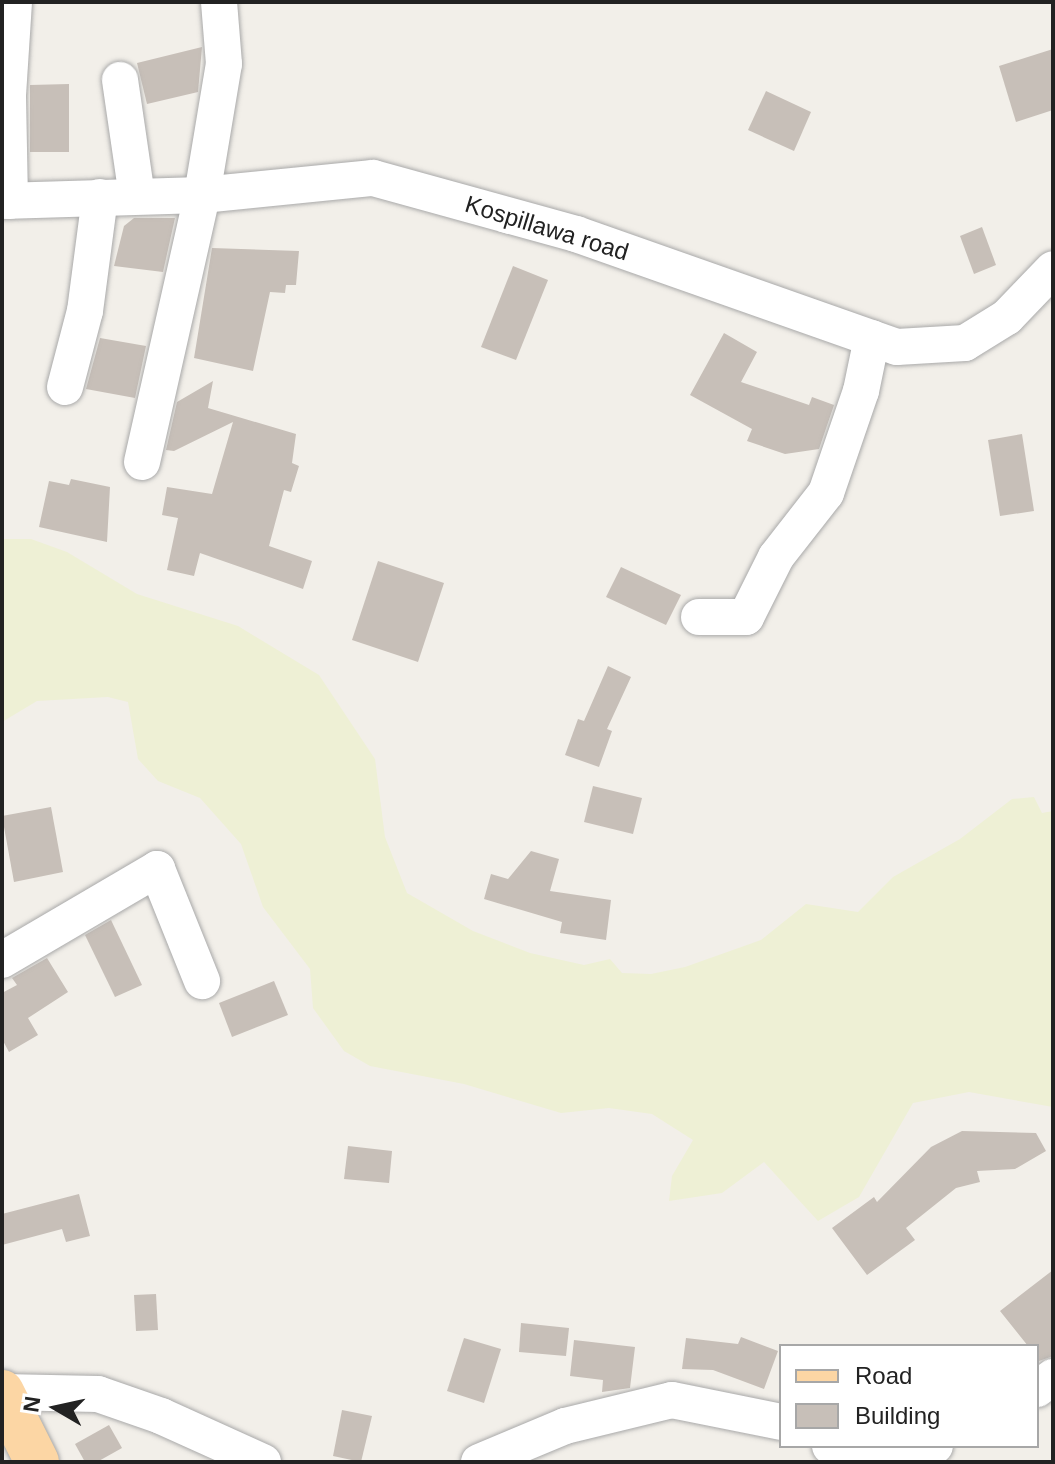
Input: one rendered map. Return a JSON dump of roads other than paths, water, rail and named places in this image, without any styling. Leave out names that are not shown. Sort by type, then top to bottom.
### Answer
[{"type":"main road","points":[[2,1392],[37,1462]]},
{"type":"street","points":[[6,201],[14,2]]},
{"type":"street","points":[[142,462],[202,195],[224,64],[219,2]]},
{"type":"street","points":[[120,80],[137,196]]},
{"type":"street","name":"Kospillawa road","points":[[6,201],[202,195],[373,178],[576,234],[897,347],[965,343],[1007,317],[1053,269]]},
{"type":"street","points":[[65,387],[85,311],[100,197]]},
{"type":"street","points":[[699,617],[746,617],[776,557],[826,493],[861,391],[872,338]]},
{"type":"street","points":[[2,960],[157,869],[202,981]]},
{"type":"street","points":[[2,1392],[98,1394],[263,1462]]},
{"type":"street","points":[[479,1462],[565,1426],[672,1400],[779,1422]]},
{"type":"street","points":[[834,1448],[862,1462]]},
{"type":"street","points":[[880,1462],[908,1459],[931,1448]]}]
